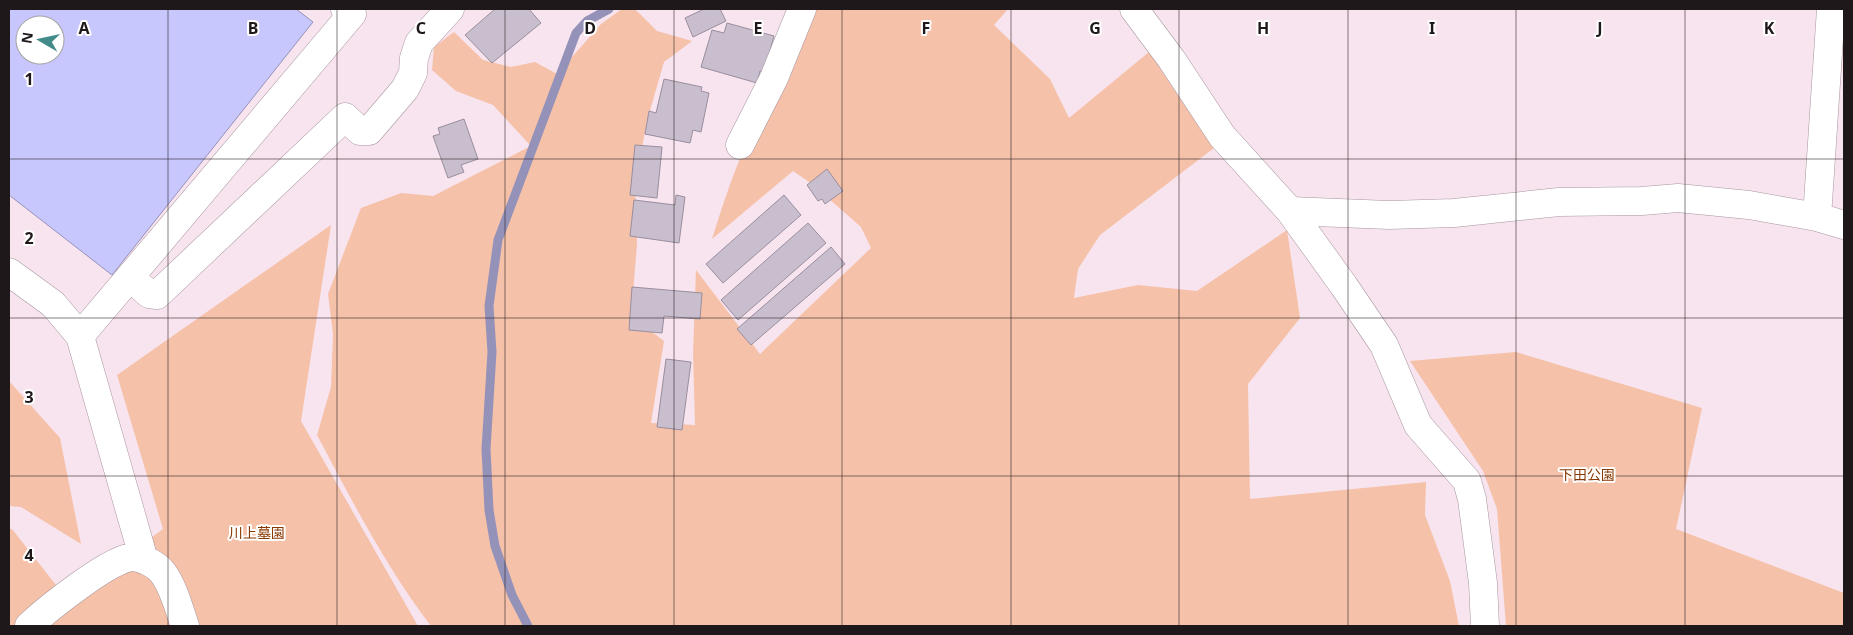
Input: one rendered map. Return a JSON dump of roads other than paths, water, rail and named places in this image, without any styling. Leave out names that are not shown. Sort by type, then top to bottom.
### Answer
[{"type":"street","points":[[80,336],[352,14],[346,9]]},
{"type":"street","points":[[130,277],[149,294],[157,295],[345,117],[360,132],[369,131],[405,90],[413,73],[414,58],[419,43],[450,9]]},
{"type":"street","points":[[740,146],[774,78],[802,9]]},
{"type":"street","points":[[1134,9],[1172,60],[1222,136],[1290,211],[1384,345],[1418,425],[1467,482],[1472,499],[1485,626]]},
{"type":"street","points":[[1817,217],[1832,9]]},
{"type":"street","points":[[1290,211],[1389,215],[1444,214],[1559,202],[1642,202],[1678,198],[1749,205],[1817,217],[1844,225]]},
{"type":"street","points":[[9,272],[53,304],[80,336],[144,560]]},
{"type":"street","points":[[29,626],[90,578],[122,559],[133,557],[144,560],[162,572],[174,592],[185,626]]},
{"type":"water","points":[[9,9],[296,9],[313,22],[112,275],[9,195]]},
{"type":"waterway","points":[[528,626],[512,595],[495,546],[489,510],[486,449],[492,352],[489,306],[498,240],[576,33],[587,21],[609,9]]},
{"type":"park label","name":"下田公園","points":[[1587,475]]},
{"type":"park label","name":"川上墓園","points":[[257,533]]}]
